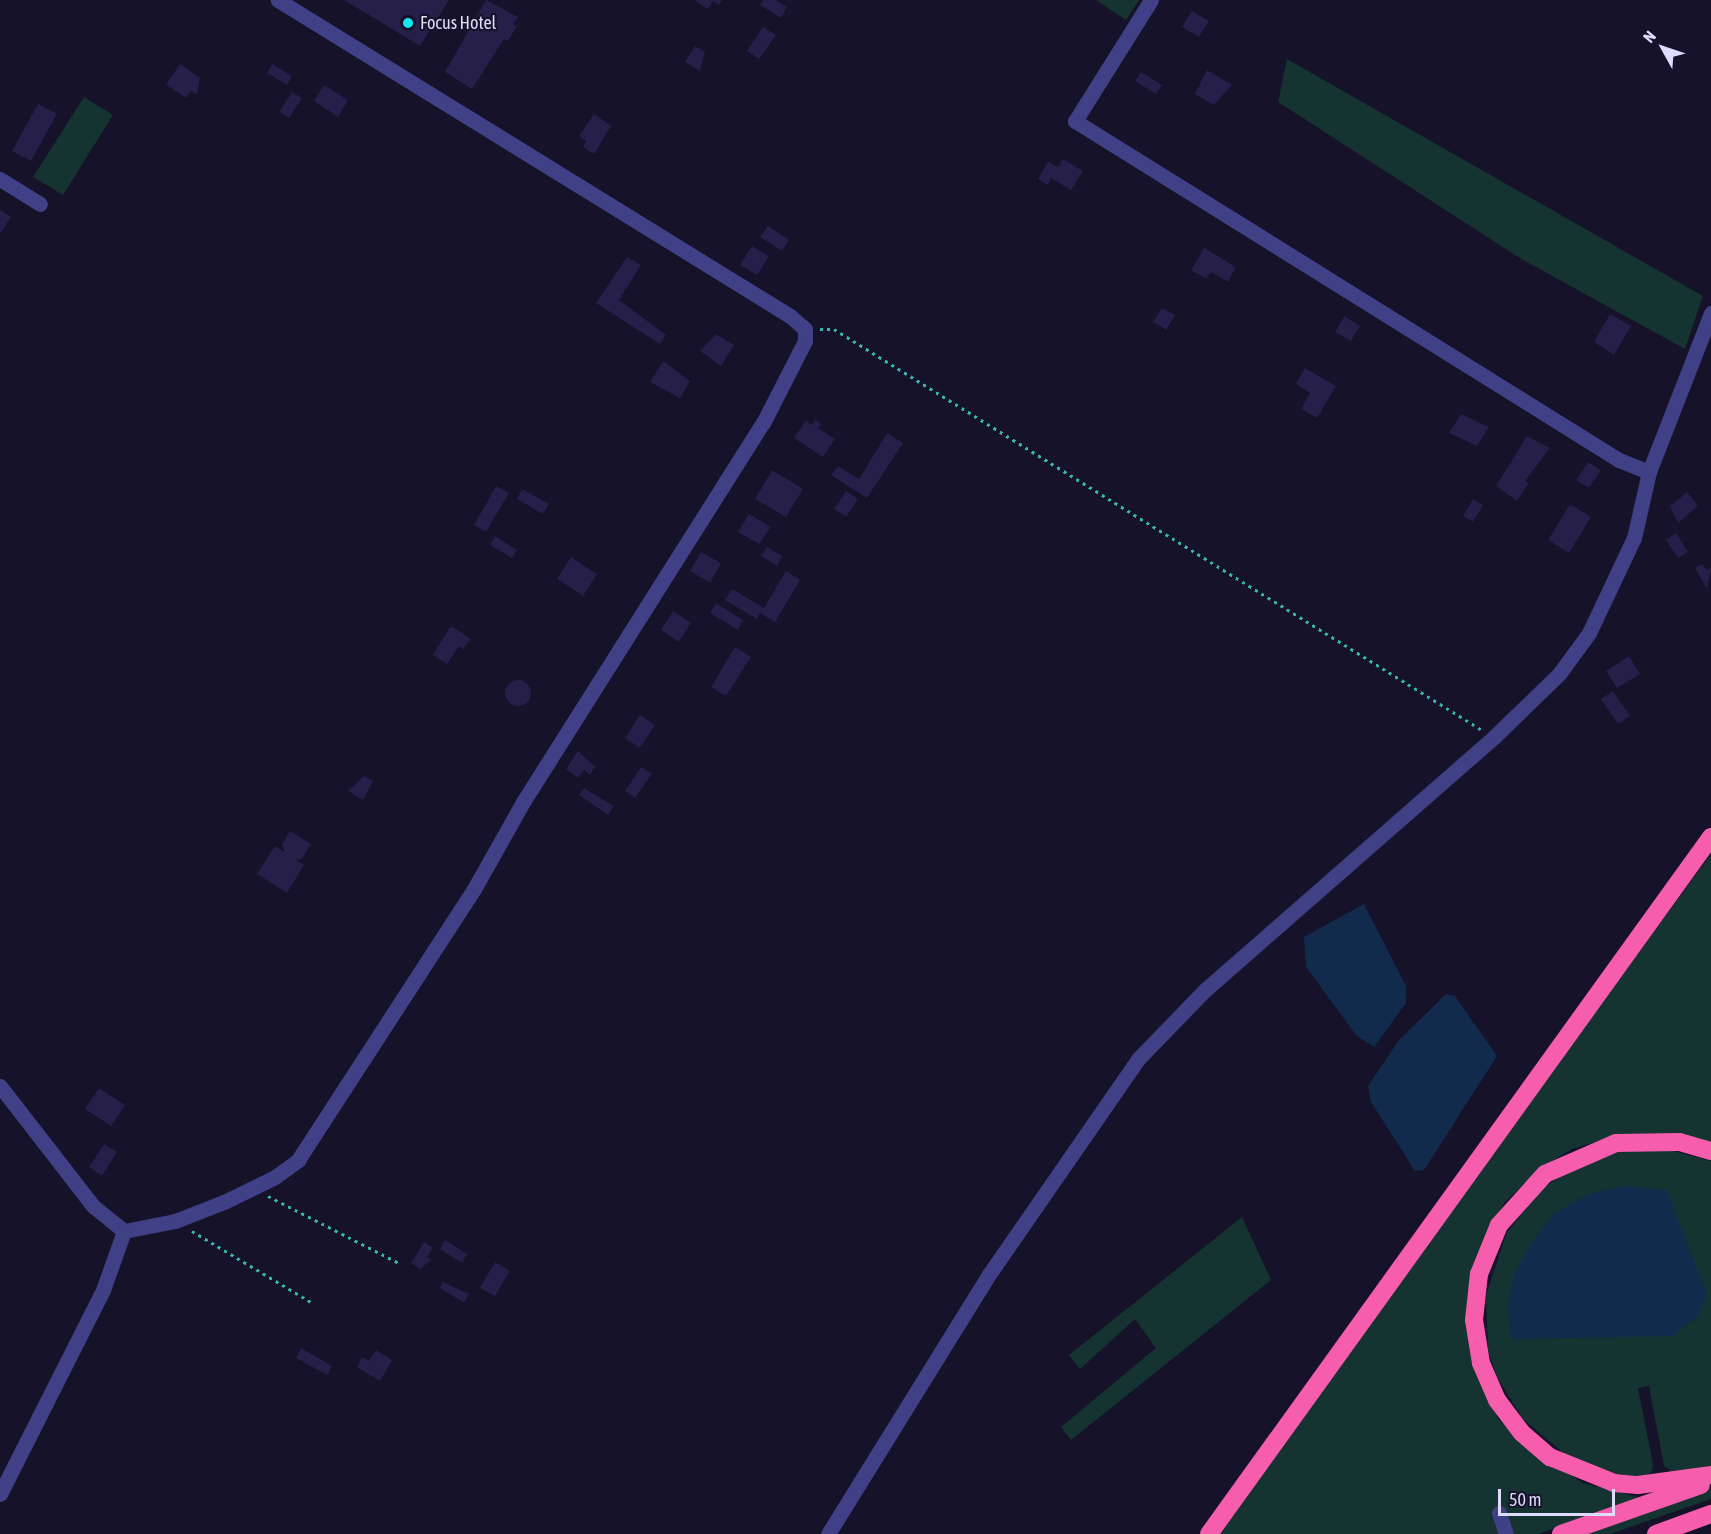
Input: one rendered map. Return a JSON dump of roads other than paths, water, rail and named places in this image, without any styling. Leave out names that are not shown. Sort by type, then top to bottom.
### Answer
[{"type":"highway","points":[[1209,1534],[1711,837]]},
{"type":"highway","points":[[1711,1151],[1679,1142],[1616,1143],[1545,1174],[1499,1226],[1479,1274],[1474,1320],[1481,1363],[1497,1400],[1522,1433],[1550,1457],[1614,1483],[1638,1485],[1711,1475]]},
{"type":"highway","points":[[1561,1534],[1711,1482]]},
{"type":"highway","points":[[1656,1534],[1711,1514]]},
{"type":"street","points":[[0,1086],[93,1206],[124,1231],[175,1221],[253,1188],[290,1166],[316,1137],[763,423],[805,341],[805,329],[278,0]]},
{"type":"street","points":[[1151,0],[1075,121],[1619,460],[1649,472]]},
{"type":"street","points":[[0,179],[40,204]]},
{"type":"street","points":[[828,1534],[990,1273],[1139,1059],[1205,990],[1494,737],[1559,674],[1589,633],[1634,538],[1649,472],[1711,313]]},
{"type":"street","points":[[0,1494],[103,1290],[124,1231]]},
{"type":"street","points":[[1499,1514],[1506,1534]]},
{"type":"water","points":[[1364,904],[1406,986],[1406,1003],[1374,1047],[1356,1035],[1306,967],[1304,937]]},
{"type":"water","points":[[1446,994],[1455,996],[1497,1056],[1424,1170],[1415,1171],[1371,1102],[1368,1086],[1399,1040]]},
{"type":"water","points":[[1626,1186],[1667,1190],[1707,1295],[1698,1316],[1673,1336],[1511,1339],[1508,1306],[1514,1275],[1529,1246],[1553,1214],[1589,1194]]},
{"type":"place","name":"Focus Hotel","points":[[408,23]]}]
